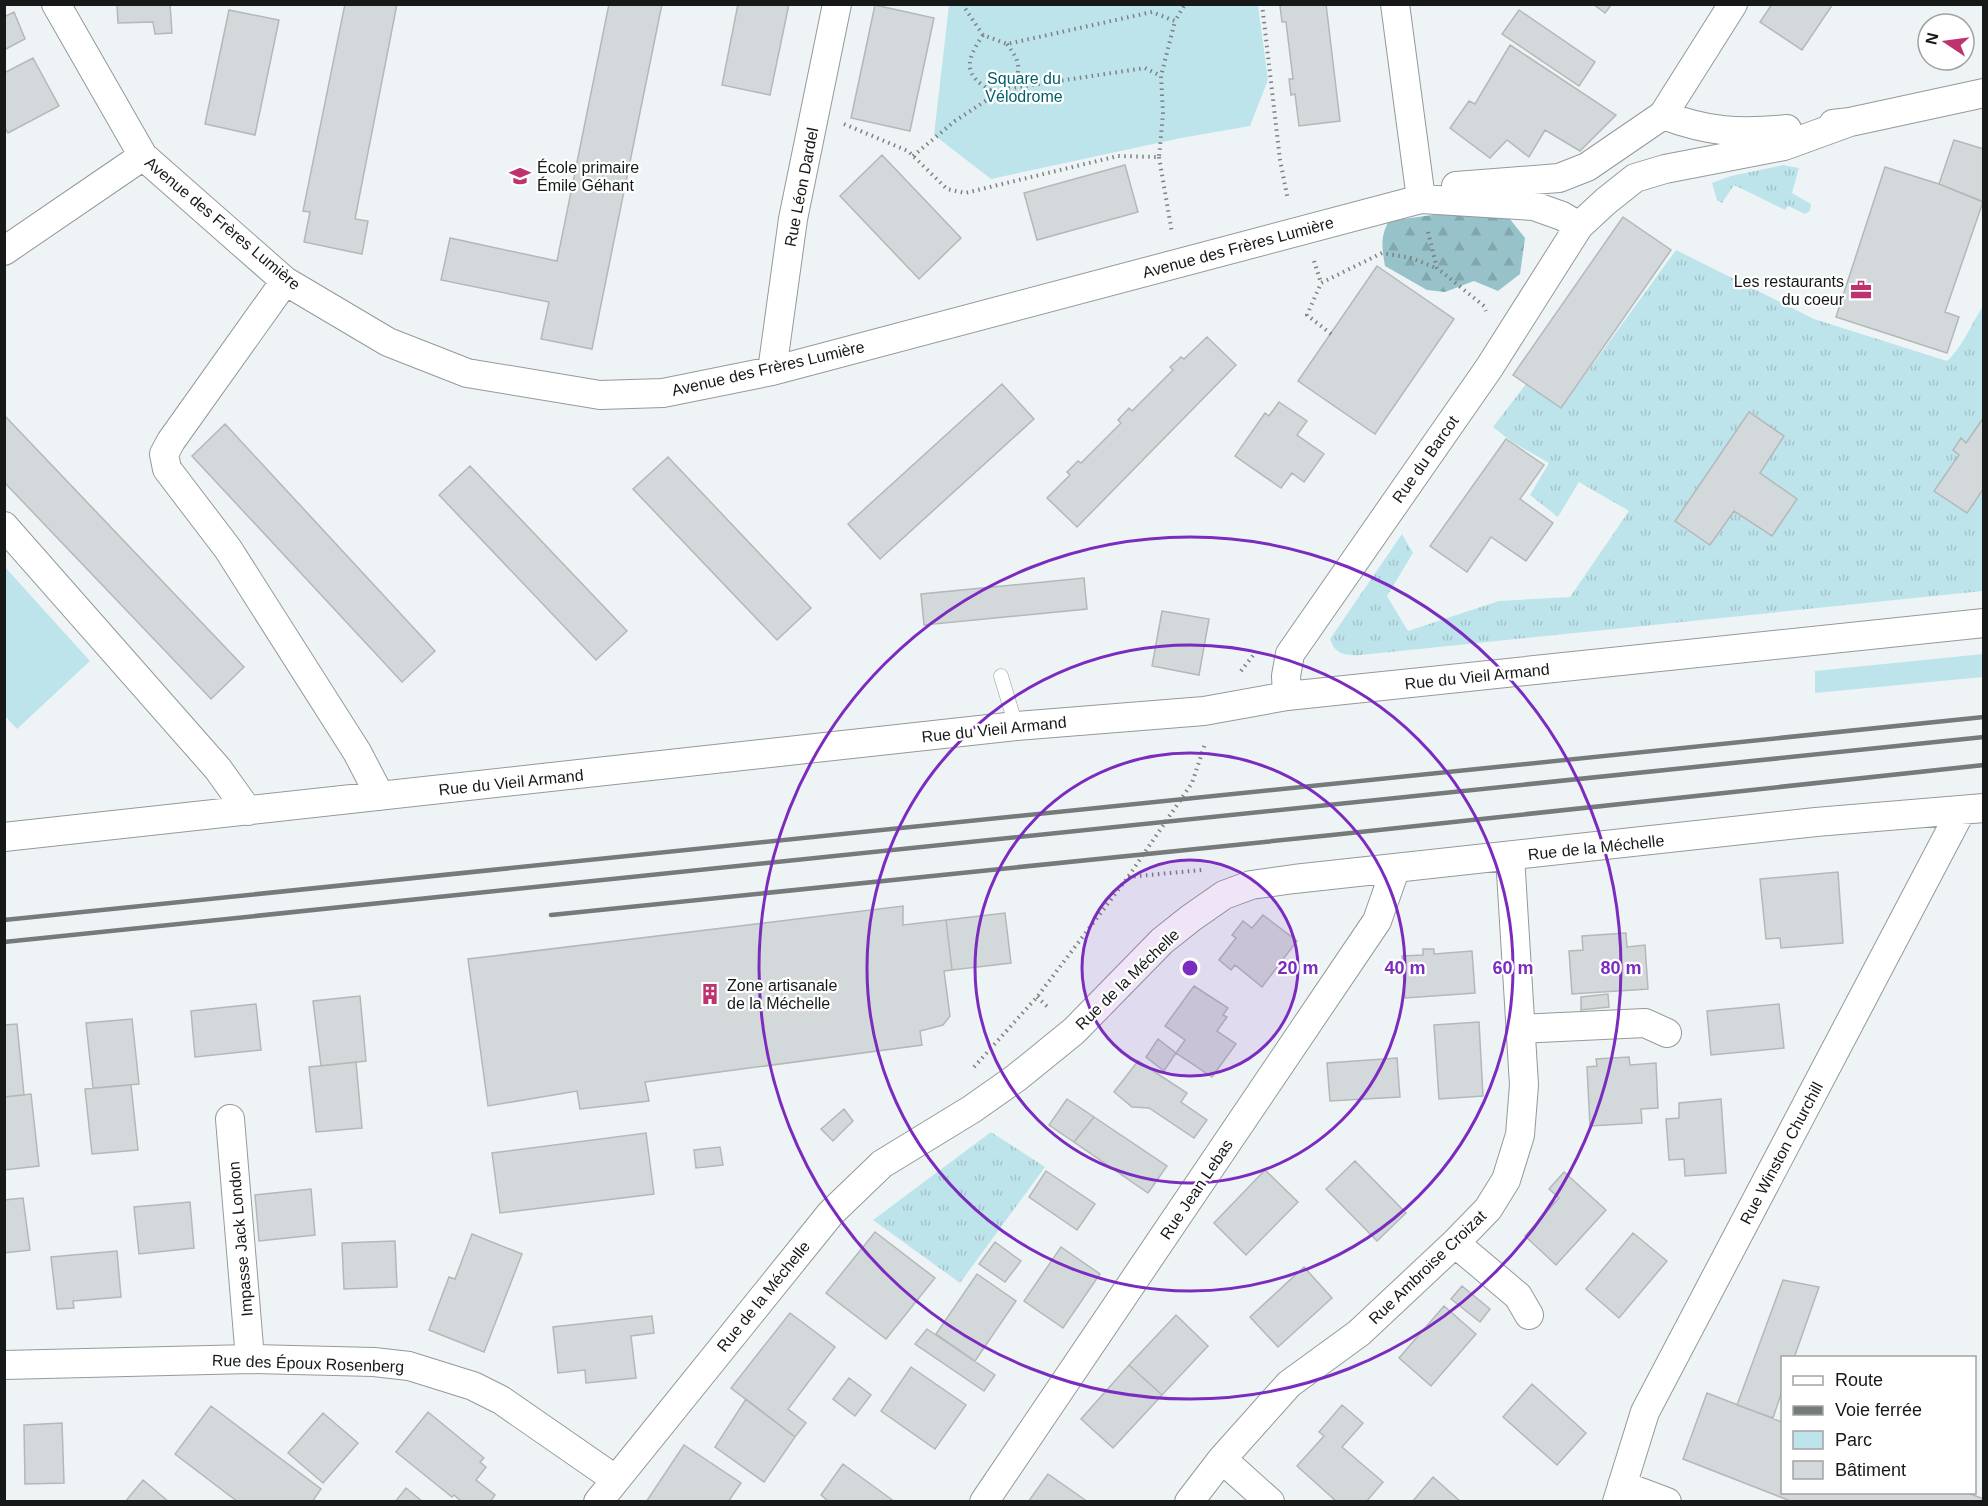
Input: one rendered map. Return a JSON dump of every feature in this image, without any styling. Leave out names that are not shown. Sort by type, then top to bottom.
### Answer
[{"type":"street","name":"Avenue des Frères Lumière","points":[[56,4],[143,156],[285,280],[388,342],[467,373],[600,395],[663,393],[772,370],[1421,199],[1534,206],[1562,216],[1579,226]]},
{"type":"street","name":"Rue Léon Dardel","points":[[772,370],[793,219],[837,4]]},
{"type":"street","points":[[1395,4],[1421,199],[1446,187],[1559,178],[1587,167],[1663,115]]},
{"type":"street","points":[[1665,169],[1653,156],[1650,142],[1663,115],[1733,4]]},
{"type":"street","points":[[1663,115],[1687,124],[1735,132],[1757,132],[1850,122],[1983,93]]},
{"type":"street","name":"Rue du Barcot","points":[[1287,696],[1286,676],[1290,654],[1489,368],[1579,226],[1635,178],[1665,169],[1784,146],[1850,122]]},
{"type":"street","points":[[4,251],[143,156]]},
{"type":"street","points":[[1573,172],[1569,189],[1579,226]]},
{"type":"street","points":[[285,280],[164,454],[167,469],[228,549],[357,752],[380,796]]},
{"type":"street","points":[[4,526],[218,769],[248,811]]},
{"type":"street","name":"Rue du Vieil Armand","points":[[4,837],[1016,726],[1204,711],[1287,696],[1983,623]]},
{"type":"street","name":"Rue de la Méchelle","points":[[598,1502],[831,1213],[882,1164],[972,1109],[1016,1078],[1074,1031],[1162,941],[1224,895],[1251,885],[1816,822],[1972,810]]},
{"type":"street","name":"Rue Winston Churchill","points":[[1619,1493],[1645,1413],[1972,810]]},
{"type":"street","name":"Rue Ambroise Croizat","points":[[1189,1502],[1222,1459],[1289,1384],[1359,1333],[1455,1243],[1488,1209],[1506,1180],[1520,1135],[1524,1085],[1510,856]]},
{"type":"street","name":"Rue Jean Lebas","points":[[984,1502],[1377,921],[1395,870]]},
{"type":"street","points":[[1520,1029],[1645,1023],[1667,1033]]},
{"type":"street","name":"Impasse Jack London","points":[[230,1119],[250,1359]]},
{"type":"street","points":[[1455,1243],[1518,1296],[1529,1315]]},
{"type":"street","name":"Rue des Époux Rosenberg","points":[[4,1365],[250,1359],[374,1362],[409,1366],[473,1386],[501,1400],[615,1479]]},
{"type":"street","points":[[1222,1459],[1269,1502]]},
{"type":"street","points":[[1619,1493],[1667,1502]]},
{"type":"lane","points":[[1001,676],[1016,726]]},
{"type":"path","points":[[962,4],[983,35],[1007,44],[1017,56],[1020,69],[1014,87]]},
{"type":"path","points":[[1177,263],[1159,157],[1163,114],[1161,76],[1175,21],[1185,4]]},
{"type":"path","points":[[1262,4],[1280,160],[1294,233]]},
{"type":"path","points":[[1007,44],[1152,12],[1175,21]]},
{"type":"path","points":[[983,35],[970,54],[969,69],[977,82],[992,91],[1145,68],[1161,76]]},
{"type":"path","points":[[913,156],[955,121],[987,100],[992,91]]},
{"type":"path","points":[[841,123],[908,151],[947,189],[965,193],[1118,156],[1159,157]]},
{"type":"path","points":[[1421,199],[1437,268]]},
{"type":"path","points":[[1330,334],[1307,315],[1321,283],[1382,253],[1412,258],[1437,268],[1484,306],[1488,320]]},
{"type":"path","points":[[1313,257],[1321,283]]},
{"type":"path","points":[[972,1109],[974,1065],[1037,997],[1128,877],[1192,783],[1206,741]]},
{"type":"path","points":[[1128,877],[1204,869]]},
{"type":"green space","name":"Square du Vélodrome","points":[[949,5],[1258,5],[1268,80],[1250,126],[1181,138],[991,179],[934,135]]},
{"type":"green space","points":[[1783,165],[1799,168],[1792,193],[1811,204],[1810,211],[1805,214],[1788,206],[1785,210],[1734,185],[1722,203],[1717,200],[1712,183],[1731,176]]},
{"type":"green space","points":[[1454,212],[1509,218],[1525,238],[1520,274],[1498,291],[1474,281],[1445,292],[1427,290],[1385,266],[1382,243],[1389,221]]},
{"type":"green space","points":[[1676,250],[1814,319],[1947,361],[1962,342],[1983,306],[1983,591],[1361,655],[1346,655],[1338,651],[1330,639],[1402,534],[1413,553],[1387,596],[1408,631],[1499,601],[1570,597],[1629,511],[1579,482],[1558,517],[1530,495],[1549,463],[1512,442],[1493,427],[1526,384],[1561,408]]},
{"type":"green space","points":[[5,567],[90,661],[17,729],[5,716]]},
{"type":"green space","points":[[1983,654],[1983,677],[1815,693],[1815,671]]},
{"type":"green space","points":[[991,1132],[1045,1167],[960,1283],[873,1220]]},
{"type":"building","points":[[117,4],[170,4],[172,33],[155,34],[153,22],[118,23]]},
{"type":"building","points":[[345,4],[397,4],[355,219],[368,221],[362,254],[304,242],[310,212],[303,211]]},
{"type":"building","points":[[609,4],[662,4],[592,349],[541,339],[549,302],[441,280],[450,238],[557,261]]},
{"type":"building","points":[[738,4],[789,4],[770,95],[722,85]]},
{"type":"building","points":[[1284,4],[1326,4],[1340,121],[1299,126],[1295,94],[1291,95],[1289,79],[1293,79],[1286,22],[1282,22],[1280,6]]},
{"type":"building","points":[[1593,4],[1612,4],[1605,13]]},
{"type":"building","points":[[1772,4],[1833,4],[1802,50],[1760,22]]},
{"type":"building","points":[[875,5],[934,18],[910,131],[851,118]]},
{"type":"building","points":[[229,10],[279,20],[255,135],[205,124]]},
{"type":"building","points":[[1519,10],[1595,62],[1579,86],[1502,34]]},
{"type":"building","points":[[14,12],[25,39],[4,50],[4,17]]},
{"type":"building","points":[[1510,45],[1616,115],[1580,151],[1545,130],[1529,157],[1507,140],[1490,158],[1450,128],[1469,101],[1475,104]]},
{"type":"building","points":[[33,58],[59,106],[8,133],[4,126],[4,73]]},
{"type":"building","points":[[1954,140],[1984,149],[1984,202],[1939,184]]},
{"type":"building","points":[[882,155],[961,238],[919,279],[840,196]]},
{"type":"building","points":[[1125,165],[1138,212],[1037,240],[1024,193]]},
{"type":"building","points":[[1885,167],[1939,184],[1983,202],[1945,312],[1959,317],[1947,353],[1836,317]]},
{"type":"building","points":[[1623,217],[1671,250],[1561,408],[1513,375]]},
{"type":"building","points":[[1377,266],[1454,319],[1375,434],[1298,381]]},
{"type":"building","points":[[1207,337],[1236,365],[1077,527],[1047,498],[1070,475],[1067,472],[1078,461],[1081,463],[1121,423],[1118,420],[1129,408],[1132,411],[1173,370],[1170,367],[1181,357],[1184,359]]},
{"type":"building","points":[[1002,384],[1034,419],[880,559],[848,524]]},
{"type":"building","points":[[1279,402],[1307,421],[1297,435],[1324,454],[1304,482],[1292,473],[1281,488],[1235,456],[1265,413],[1269,416]]},
{"type":"building","points":[[1749,412],[1784,436],[1760,473],[1797,499],[1772,536],[1734,511],[1710,545],[1675,521]]},
{"type":"building","points":[[4,415],[244,667],[211,699],[4,482]]},
{"type":"building","points":[[1984,417],[1984,488],[1967,513],[1934,491],[1959,455],[1953,450],[1961,438],[1966,443]]},
{"type":"building","points":[[225,424],[435,651],[402,682],[192,456]]},
{"type":"building","points":[[1506,439],[1544,465],[1520,499],[1553,523],[1526,561],[1491,537],[1467,572],[1430,546]]},
{"type":"building","points":[[668,457],[811,608],[777,640],[633,489]]},
{"type":"building","points":[[470,466],[627,631],[596,660],[439,495]]},
{"type":"building","points":[[1084,578],[1087,609],[924,625],[921,594]]},
{"type":"building","points":[[1162,611],[1209,619],[1199,675],[1152,666]]},
{"type":"building","points":[[1838,872],[1843,943],[1781,948],[1780,938],[1766,939],[1760,879]]},
{"type":"building","name":"Zone artisanale de la Méchelle","points":[[903,906],[903,925],[946,920],[952,970],[944,971],[950,1016],[943,1025],[920,1031],[922,1045],[645,1082],[649,1101],[580,1109],[577,1091],[488,1106],[468,959]]},
{"type":"building","points":[[1005,913],[1011,963],[952,970],[946,920]]},
{"type":"building","points":[[1263,915],[1297,941],[1262,987],[1235,965],[1231,970],[1219,960],[1236,938],[1232,935],[1243,921],[1252,928]]},
{"type":"building","points":[[1626,933],[1627,947],[1645,945],[1648,989],[1572,994],[1569,951],[1583,950],[1582,936]]},
{"type":"building","points":[[1423,949],[1434,949],[1434,954],[1472,951],[1475,993],[1405,998],[1402,956],[1423,955]]},
{"type":"building","points":[[1194,986],[1228,1008],[1223,1015],[1227,1017],[1217,1031],[1236,1044],[1212,1077],[1176,1053],[1185,1040],[1165,1026]]},
{"type":"building","points":[[1608,994],[1609,1007],[1581,1010],[1581,997]]},
{"type":"building","points":[[360,996],[366,1061],[321,1066],[313,1001]]},
{"type":"building","points":[[256,1004],[261,1050],[195,1057],[191,1011]]},
{"type":"building","points":[[1779,1004],[1784,1048],[1711,1055],[1707,1011]]},
{"type":"building","points":[[132,1019],[139,1084],[93,1088],[86,1023]]},
{"type":"building","points":[[1479,1022],[1483,1096],[1439,1099],[1434,1025]]},
{"type":"building","points":[[17,1024],[24,1095],[4,1097],[4,1025]]},
{"type":"building","points":[[1158,1039],[1176,1053],[1164,1071],[1146,1057]]},
{"type":"building","points":[[1629,1057],[1630,1065],[1656,1063],[1658,1108],[1641,1109],[1642,1123],[1590,1126],[1587,1067],[1597,1066],[1596,1059]]},
{"type":"building","points":[[1397,1058],[1400,1097],[1330,1101],[1327,1063]]},
{"type":"building","points":[[1138,1061],[1187,1093],[1181,1102],[1207,1120],[1194,1138],[1149,1108],[1132,1107],[1114,1092]]},
{"type":"building","points":[[356,1062],[362,1128],[316,1132],[309,1067]]},
{"type":"building","points":[[131,1085],[138,1150],[92,1154],[85,1089]]},
{"type":"building","points":[[31,1094],[39,1166],[4,1170],[4,1097]]},
{"type":"building","points":[[1067,1099],[1094,1117],[1074,1142],[1049,1125]]},
{"type":"building","points":[[1721,1099],[1726,1173],[1685,1176],[1684,1159],[1669,1160],[1666,1119],[1679,1118],[1679,1103]]},
{"type":"building","points":[[844,1109],[853,1121],[833,1141],[821,1129]]},
{"type":"building","points":[[1094,1117],[1167,1166],[1148,1193],[1074,1142]]},
{"type":"building","points":[[646,1133],[654,1194],[500,1213],[492,1153]]},
{"type":"building","points":[[720,1147],[723,1165],[696,1168],[694,1150]]},
{"type":"building","points":[[1355,1161],[1406,1213],[1377,1241],[1326,1189]]},
{"type":"building","points":[[1265,1170],[1298,1202],[1246,1255],[1214,1223]]},
{"type":"building","points":[[1046,1171],[1095,1204],[1077,1230],[1029,1197]]},
{"type":"building","points":[[1564,1172],[1606,1210],[1556,1265],[1525,1236],[1559,1198],[1549,1189]]},
{"type":"building","points":[[311,1189],[315,1235],[259,1241],[255,1195]]},
{"type":"building","points":[[23,1198],[30,1250],[4,1253],[4,1200]]},
{"type":"building","points":[[190,1202],[194,1248],[139,1254],[134,1207]]},
{"type":"building","points":[[875,1232],[935,1278],[886,1339],[826,1293]]},
{"type":"building","points":[[1633,1233],[1667,1261],[1619,1318],[1586,1289]]},
{"type":"building","points":[[472,1234],[522,1254],[484,1352],[429,1330],[449,1277],[455,1279]]},
{"type":"building","points":[[395,1241],[397,1287],[344,1289],[342,1243]]},
{"type":"building","points":[[995,1242],[1021,1261],[1005,1282],[979,1264]]},
{"type":"building","points":[[1061,1247],[1100,1274],[1063,1328],[1024,1301]]},
{"type":"building","points":[[117,1251],[121,1297],[73,1301],[74,1308],[57,1309],[51,1257]]},
{"type":"building","points":[[1304,1267],[1332,1298],[1278,1347],[1250,1317]]},
{"type":"building","points":[[977,1274],[1016,1301],[975,1361],[936,1334]]},
{"type":"building","points":[[1783,1280],[1819,1287],[1795,1356],[1781,1356],[1781,1394],[1773,1418],[1737,1405]]},
{"type":"building","points":[[1462,1286],[1490,1309],[1480,1322],[1451,1299]]},
{"type":"building","points":[[1444,1306],[1476,1334],[1431,1386],[1399,1358]]},
{"type":"building","points":[[790,1313],[835,1347],[788,1409],[806,1423],[795,1437],[731,1388]]},
{"type":"building","points":[[1176,1315],[1208,1346],[1162,1395],[1129,1365]]},
{"type":"building","points":[[652,1316],[654,1333],[631,1336],[636,1378],[586,1383],[585,1370],[558,1373],[553,1327]]},
{"type":"building","points":[[927,1329],[995,1375],[984,1391],[915,1344]]},
{"type":"building","points":[[1129,1365],[1162,1395],[1113,1448],[1081,1419]]},
{"type":"building","points":[[911,1367],[966,1405],[935,1449],[881,1411]]},
{"type":"building","points":[[849,1378],[871,1395],[855,1416],[833,1399]]},
{"type":"building","points":[[1532,1384],[1586,1433],[1557,1465],[1503,1417]]},
{"type":"building","points":[[1707,1393],[1781,1422],[1781,1494],[1970,1494],[1984,1499],[1984,1502],[1793,1502],[1683,1459]]},
{"type":"building","points":[[746,1399],[795,1437],[764,1482],[715,1447]]},
{"type":"building","points":[[1342,1405],[1363,1423],[1342,1447],[1383,1482],[1366,1502],[1337,1502],[1297,1466],[1324,1436],[1319,1432]]},
{"type":"building","points":[[211,1406],[321,1489],[312,1502],[238,1502],[175,1454]]},
{"type":"building","points":[[428,1412],[484,1458],[480,1462],[486,1467],[476,1480],[495,1495],[490,1502],[462,1502],[454,1495],[452,1497],[396,1452]]},
{"type":"building","points":[[323,1413],[358,1443],[323,1483],[288,1453]]},
{"type":"building","points":[[62,1423],[64,1483],[25,1484],[24,1425]]},
{"type":"building","points":[[684,1445],[741,1483],[728,1502],[646,1502]]},
{"type":"building","points":[[843,1464],[895,1502],[829,1502],[821,1495]]},
{"type":"building","points":[[1048,1474],[1088,1502],[1028,1502]]},
{"type":"building","points":[[1433,1477],[1461,1502],[1412,1502]]},
{"type":"building","points":[[143,1480],[169,1502],[125,1502]]},
{"type":"building","points":[[406,1488],[423,1502],[395,1502]]},
{"type":"railway","points":[[4,920],[1984,717]]},
{"type":"railway","points":[[4,942],[1984,737]]},
{"type":"railway","points":[[551,915],[1984,765]]},
{"type":"place","name":"École primaire Émile Géhant","points":[[520,176]]},
{"type":"place","name":"Les restaurants du coeur","points":[[1861,290]]},
{"type":"place","name":"Zone artisanale de la Méchelle","points":[[710,994]]}]
